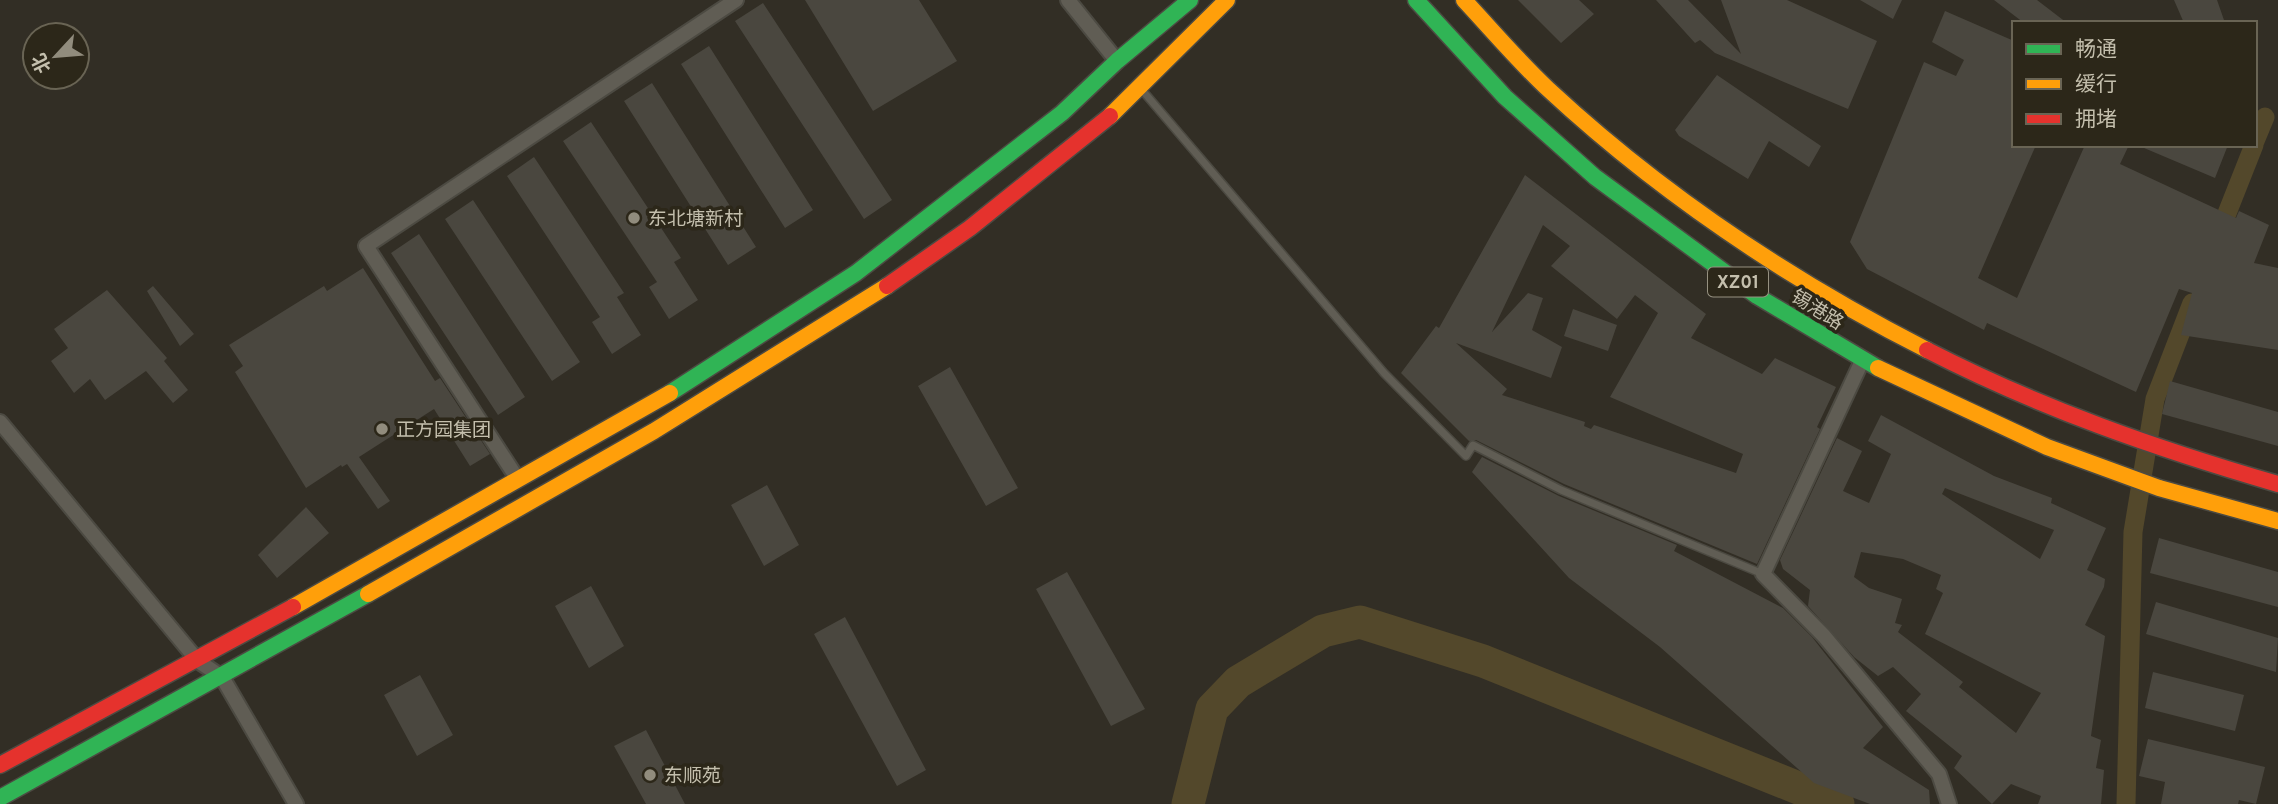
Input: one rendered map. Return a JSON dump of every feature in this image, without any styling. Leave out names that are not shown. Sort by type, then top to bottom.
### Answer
[{"type":"street","points":[[517,478],[366,246],[736,0]]},
{"type":"street","points":[[1068,0],[1116,61]]},
{"type":"street","points":[[0,765],[198,661],[675,390],[856,273],[1062,113],[1116,61],[1191,0]]},
{"type":"street","points":[[0,798],[222,677],[737,385],[858,308],[1025,185],[1140,87],[1227,0]]},
{"type":"street","name":"锡港路","points":[[1416,0],[1505,97],[1595,177],[1757,296],[1862,361],[2047,447],[2159,488],[2278,521]]},
{"type":"street","name":"锡港路","points":[[1464,0],[1530,71],[1618,149],[1777,266],[1854,313],[1959,368],[2060,414],[2169,454],[2278,484]]},
{"type":"street","points":[[1862,361],[1763,574],[1824,636],[1939,774],[1949,804]]},
{"type":"street","points":[[0,422],[198,661],[222,677],[296,804]]},
{"type":"lane","points":[[1140,87],[1384,373],[1466,456],[1473,446],[1561,490],[1763,574]]},
{"type":"building","points":[[805,0],[919,0],[957,61],[873,111]]},
{"type":"building","points":[[1518,0],[1579,0],[1594,14],[1561,43]]},
{"type":"building","points":[[1656,0],[1688,0],[1741,54],[1721,0],[1787,0],[1877,41],[1848,109],[1715,53],[1700,40],[1695,43]]},
{"type":"building","points":[[1860,0],[1902,0],[1893,19]]},
{"type":"building","points":[[1994,0],[2037,0],[2064,21],[2021,21]]},
{"type":"building","points":[[2174,0],[2217,0],[2224,21],[2183,21]]},
{"type":"building","points":[[763,3],[892,200],[864,219],[735,21]]},
{"type":"building","points":[[1945,11],[2012,40],[2012,147],[2035,147],[1978,278],[2017,298],[2084,147],[2128,147],[2120,164],[2236,218],[2239,211],[2269,225],[2254,263],[2278,268],[2278,350],[2181,335],[2192,293],[2179,289],[2136,392],[1987,323],[1984,330],[1867,269],[1850,242],[1924,62],[1956,76],[1964,60],[1932,42]]},
{"type":"building","points":[[709,46],[813,210],[785,228],[681,64]]},
{"type":"building","points":[[1717,75],[1821,146],[1809,167],[1769,141],[1748,179],[1679,136],[1675,130]]},
{"type":"building","points":[[652,83],[756,247],[728,265],[624,101]]},
{"type":"building","points":[[591,122],[681,258],[674,262],[698,300],[669,319],[649,287],[657,282],[563,141]]},
{"type":"building","points":[[2142,147],[2227,147],[2215,178]]},
{"type":"building","points":[[534,157],[624,293],[617,297],[641,335],[612,354],[592,322],[600,317],[507,176]]},
{"type":"building","points":[[1525,175],[1706,314],[1691,338],[1762,374],[1775,358],[1836,387],[1817,427],[1820,429],[1757,564],[1564,484],[1476,440],[1469,441],[1401,373],[1436,326],[1439,328]],"holes":[[[1543,225],[1570,246],[1551,266],[1617,319],[1635,295],[1658,313],[1610,397],[1743,454],[1736,473],[1594,425],[1591,429],[1584,426],[1585,422],[1502,395],[1507,389],[1456,343],[1551,378],[1562,347],[1532,330],[1543,298],[1528,293],[1492,332]]]},
{"type":"building","points":[[473,200],[580,362],[552,381],[445,219]]},
{"type":"building","points":[[419,234],[525,397],[498,415],[391,253]]},
{"type":"building","points":[[363,268],[435,381],[440,378],[490,454],[470,466],[434,409],[359,457],[390,501],[378,509],[347,464],[342,467],[341,465],[306,488],[235,372],[243,366],[229,345],[324,286],[327,291]]},
{"type":"building","points":[[153,286],[194,334],[180,346],[147,291]]},
{"type":"building","points":[[107,290],[167,358],[164,361],[188,390],[173,403],[146,371],[105,400],[90,379],[74,393],[51,361],[68,348],[54,329]]},
{"type":"building","points":[[1573,309],[1617,325],[1608,351],[1564,336]]},
{"type":"building","points":[[950,367],[1018,488],[986,506],[918,386]]},
{"type":"building","points":[[2170,381],[2278,412],[2278,446],[2162,414]]},
{"type":"building","points":[[1881,415],[1994,476],[2052,498],[2051,503],[2106,528],[2087,570],[2105,579],[2104,587],[2085,625],[2105,636],[2091,736],[2101,740],[2096,768],[2104,770],[2101,804],[2038,804],[2041,796],[2011,784],[1992,804],[1954,768],[1962,756],[1906,711],[1921,694],[1893,667],[1878,676],[1854,657],[1808,606],[1810,590],[1783,569],[1780,560],[1837,438],[1862,451],[1843,491],[1869,503],[1891,454],[1868,441]],"holes":[[[1945,488],[2054,530],[2040,559],[1942,494]],[[1861,552],[1903,559],[1941,575],[1936,589],[1943,593],[1925,634],[2041,693],[2016,733],[1959,687],[1963,682],[1898,632],[1902,625],[1895,623],[1902,599],[1869,588],[1854,577]]]},
{"type":"building","points":[[1482,457],[1559,496],[1677,545],[1674,551],[1783,608],[1812,637],[1883,727],[1863,748],[1929,790],[1930,804],[1870,804],[1814,783],[1660,647],[1569,578],[1472,472]]},
{"type":"building","points":[[767,485],[799,545],[764,566],[731,505]]},
{"type":"building","points":[[306,507],[329,533],[277,578],[258,555]]},
{"type":"building","points":[[2159,538],[2278,572],[2278,607],[2150,573]]},
{"type":"building","points":[[1067,572],[1145,709],[1111,726],[1036,589]]},
{"type":"building","points":[[591,586],[624,646],[589,668],[555,606]]},
{"type":"building","points":[[2156,602],[2278,638],[2276,672],[2146,634]]},
{"type":"building","points":[[845,617],[926,770],[897,786],[814,634]]},
{"type":"building","points":[[2153,672],[2244,695],[2235,731],[2145,708]]},
{"type":"building","points":[[420,675],[453,735],[417,756],[384,695]]},
{"type":"building","name":"东顺苑","points":[[646,730],[685,804],[646,804],[614,746]]},
{"type":"building","points":[[2148,739],[2265,767],[2256,804],[2239,800],[2238,804],[2161,804],[2165,782],[2139,776]]},
{"type":"waterway","points":[[2257,136],[2265,117]]},
{"type":"waterway","points":[[2218,236],[2253,147]]},
{"type":"waterway","points":[[2126,804],[2133,532],[2155,399],[2192,303]]},
{"type":"waterway","points":[[1188,804],[1212,709],[1238,682],[1323,631],[1360,622],[1483,661],[1838,804]]},
{"type":"traffic: fast","points":[[670,393],[856,273],[1062,113],[1117,61],[1190,0]]},
{"type":"traffic: fast","points":[[1416,0],[1505,97],[1595,177],[1757,296],[1878,368]]},
{"type":"traffic: fast","points":[[0,798],[368,594]]},
{"type":"traffic: slow","points":[[1110,116],[1227,0]]},
{"type":"traffic: slow","points":[[1464,0],[1548,89],[1635,164],[1777,265],[1927,350]]},
{"type":"traffic: slow","points":[[368,594],[654,431],[887,286]]},
{"type":"traffic: slow","points":[[1878,368],[2047,447],[2159,488],[2278,521]]},
{"type":"traffic: slow","points":[[293,607],[670,393]]},
{"type":"traffic: jam","points":[[887,286],[970,228],[1110,116]]},
{"type":"traffic: jam","points":[[1927,350],[2012,390],[2100,426],[2278,484]]},
{"type":"traffic: jam","points":[[0,765],[293,607]]},
{"type":"place","name":"东北塘新村","points":[[634,218]]},
{"type":"place","name":"正方园集团","points":[[382,429]]},
{"type":"place","name":"东顺苑","points":[[650,775]]}]
